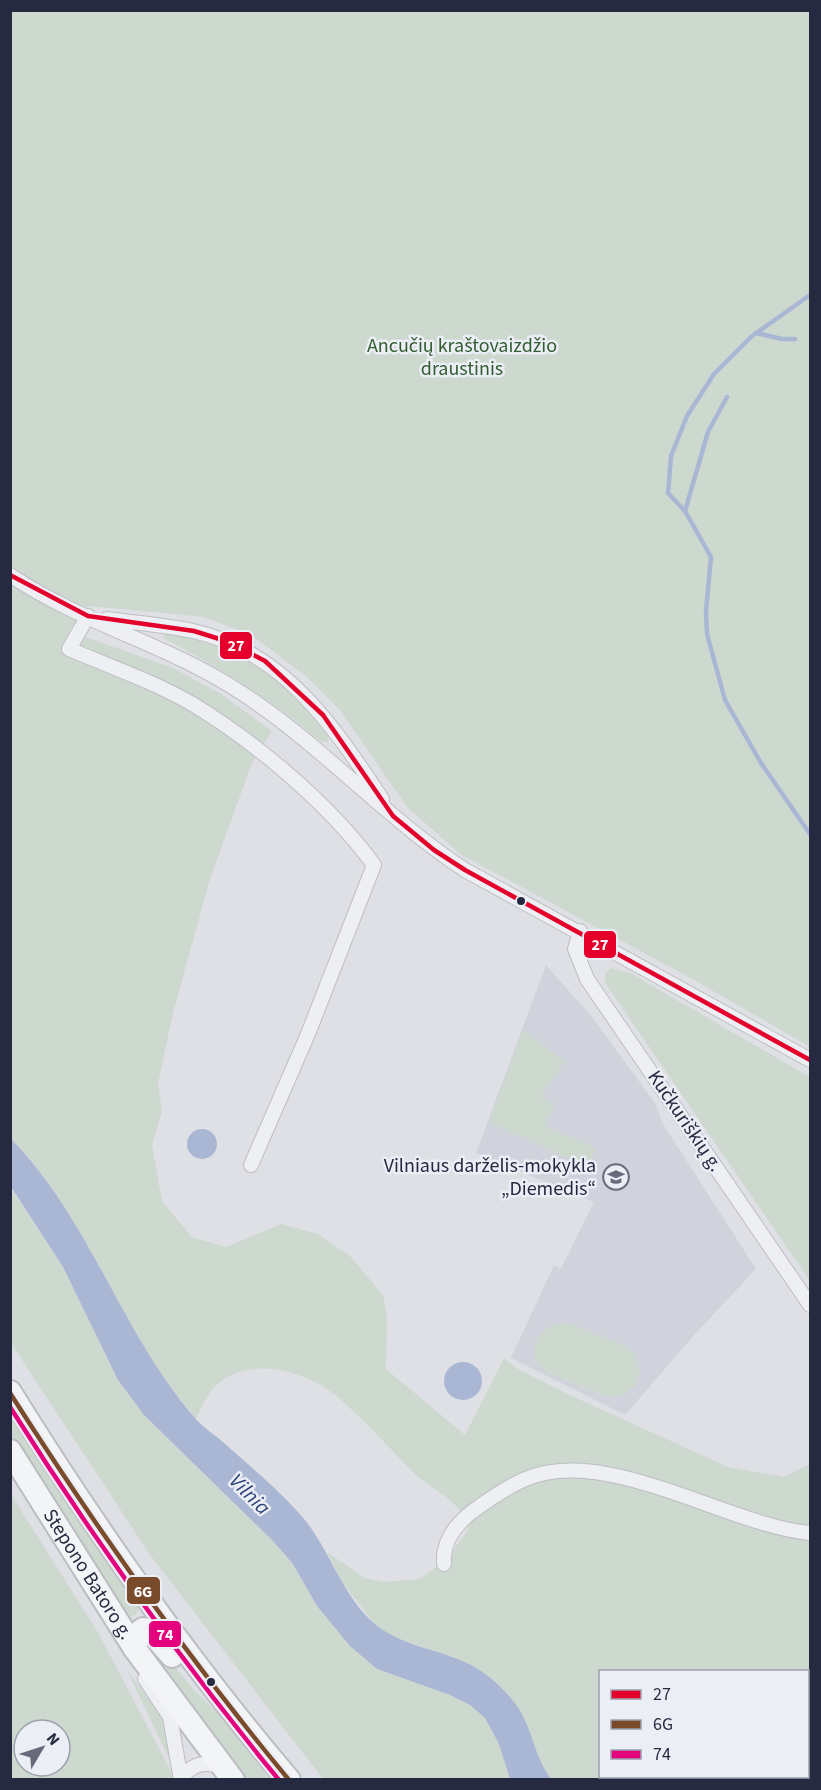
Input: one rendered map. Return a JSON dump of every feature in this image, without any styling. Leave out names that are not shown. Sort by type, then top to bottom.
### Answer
[{"type":"main road","name":"Stepono Batoro g.","points":[[10,1392],[99,1530],[221,1697],[289,1779]]},
{"type":"main road","name":"Stepono Batoro g.","points":[[10,1451],[135,1649],[228,1773]]},
{"type":"main road","points":[[135,1649],[138,1633],[143,1629],[149,1630],[189,1676],[221,1697]]},
{"type":"street","points":[[10,575],[88,616],[178,656],[254,700],[288,725],[434,850],[465,870],[810,1060]]},
{"type":"street","points":[[88,616],[194,632],[229,642],[265,660],[323,715],[393,816]]},
{"type":"street","points":[[88,616],[69,649],[193,705],[229,729],[305,788],[374,865],[308,1035],[251,1165]]},
{"type":"street","name":"Kučkuriškių g.","points":[[580,932],[575,949],[587,979],[810,1305]]},
{"type":"street","points":[[444,1564],[448,1539],[469,1513],[525,1479],[551,1472],[627,1477],[787,1531],[810,1533]]},
{"type":"street","points":[[135,1649],[138,1670],[170,1718],[181,1779]]},
{"type":"street","points":[[181,1779],[190,1767],[198,1764],[228,1773]]},
{"type":"shaded area","name":"Vilniaus darželis-mokykla „Diemedis“","points":[[546,965],[592,1017],[655,1103],[663,1124],[756,1269],[696,1333],[625,1415],[511,1358],[554,1265],[561,1269],[594,1202],[476,1153]]},
{"type":"green space","name":"Ancučių kraštovaizdžio draustinis","points":[[10,11],[810,11],[810,1047],[696,981],[460,854],[407,807],[340,710],[306,676],[254,637],[205,617],[88,606],[69,631],[173,668],[221,694],[272,731],[252,763],[210,879],[173,1013],[158,1084],[162,1112],[152,1144],[162,1201],[192,1237],[226,1247],[281,1224],[318,1234],[350,1256],[383,1295],[387,1318],[386,1369],[465,1435],[504,1358],[518,1369],[574,1397],[728,1467],[784,1477],[810,1464],[810,1779],[551,1779],[541,1766],[521,1713],[507,1694],[481,1671],[456,1658],[388,1635],[373,1622],[342,1582],[327,1552],[365,1578],[385,1582],[419,1579],[445,1561],[468,1530],[460,1511],[446,1497],[413,1472],[335,1395],[322,1386],[290,1372],[255,1369],[239,1372],[224,1379],[211,1391],[196,1419],[161,1375],[138,1339],[72,1221],[34,1165],[11,1139]]},
{"type":"green space","points":[[166,632],[218,647],[258,667],[292,695],[328,734],[329,742],[321,742],[284,712],[245,685],[163,638]]},
{"type":"green space","points":[[611,968],[630,973],[810,1077],[810,1281],[605,983],[605,973]]},
{"type":"green space","points":[[523,1030],[565,1061],[541,1096],[555,1105],[545,1126],[596,1148],[588,1167],[489,1122]]},
{"type":"green space","points":[[10,1187],[63,1267],[118,1380],[144,1415],[272,1540],[293,1564],[317,1606],[377,1669],[450,1695],[470,1705],[485,1718],[499,1744],[510,1779],[323,1779],[150,1555],[11,1343]]},
{"type":"green space","points":[[568,1323],[626,1346],[634,1354],[640,1371],[635,1386],[622,1396],[607,1397],[544,1372],[534,1358],[536,1343],[547,1328]]},
{"type":"green space","points":[[11,1411],[139,1607],[136,1615],[127,1618],[87,1559],[11,1434]]},
{"type":"green space","points":[[10,1493],[99,1634],[175,1779],[11,1779]]},
{"type":"green space","points":[[146,1641],[157,1644],[195,1691],[243,1738],[277,1779],[243,1779],[145,1648]]},
{"type":"green space","points":[[128,1672],[162,1718],[173,1767]]},
{"type":"water","points":[[202,1129],[213,1133],[217,1144],[213,1155],[202,1159],[191,1155],[187,1144],[191,1133]]},
{"type":"water","name":"Vilnia","points":[[11,1139],[39,1170],[63,1204],[146,1350],[169,1385],[195,1418],[263,1477],[298,1512],[318,1539],[343,1584],[363,1612],[375,1624],[399,1639],[468,1664],[487,1675],[504,1690],[522,1714],[551,1779],[510,1779],[499,1744],[485,1718],[470,1705],[450,1695],[377,1669],[350,1646],[317,1606],[293,1564],[272,1540],[144,1415],[118,1380],[63,1267],[11,1187]]},
{"type":"water","points":[[463,1362],[477,1367],[482,1381],[477,1395],[463,1400],[449,1395],[444,1381],[449,1367]]},
{"type":"waterway","points":[[810,295],[752,336],[714,374],[687,416],[671,456],[668,493],[685,511],[711,557],[706,611],[707,634],[725,700],[761,763],[810,834]]},
{"type":"waterway","points":[[756,333],[782,339],[795,339]]},
{"type":"waterway","points":[[685,511],[708,432],[727,397]]},
{"type":"transit line","name":"27","points":[[10,575],[88,616],[194,631],[229,642],[265,661],[323,715],[393,816],[434,850],[465,870],[810,1060]]},
{"type":"transit line","name":"6G","points":[[10,1393],[144,1591],[214,1687],[289,1780]]},
{"type":"transit line","name":"74","points":[[10,1407],[138,1598],[279,1780]]},
{"type":"place","name":"Vilniaus darželis-mokykla „Diemedis“","points":[[616,1177]]}]
